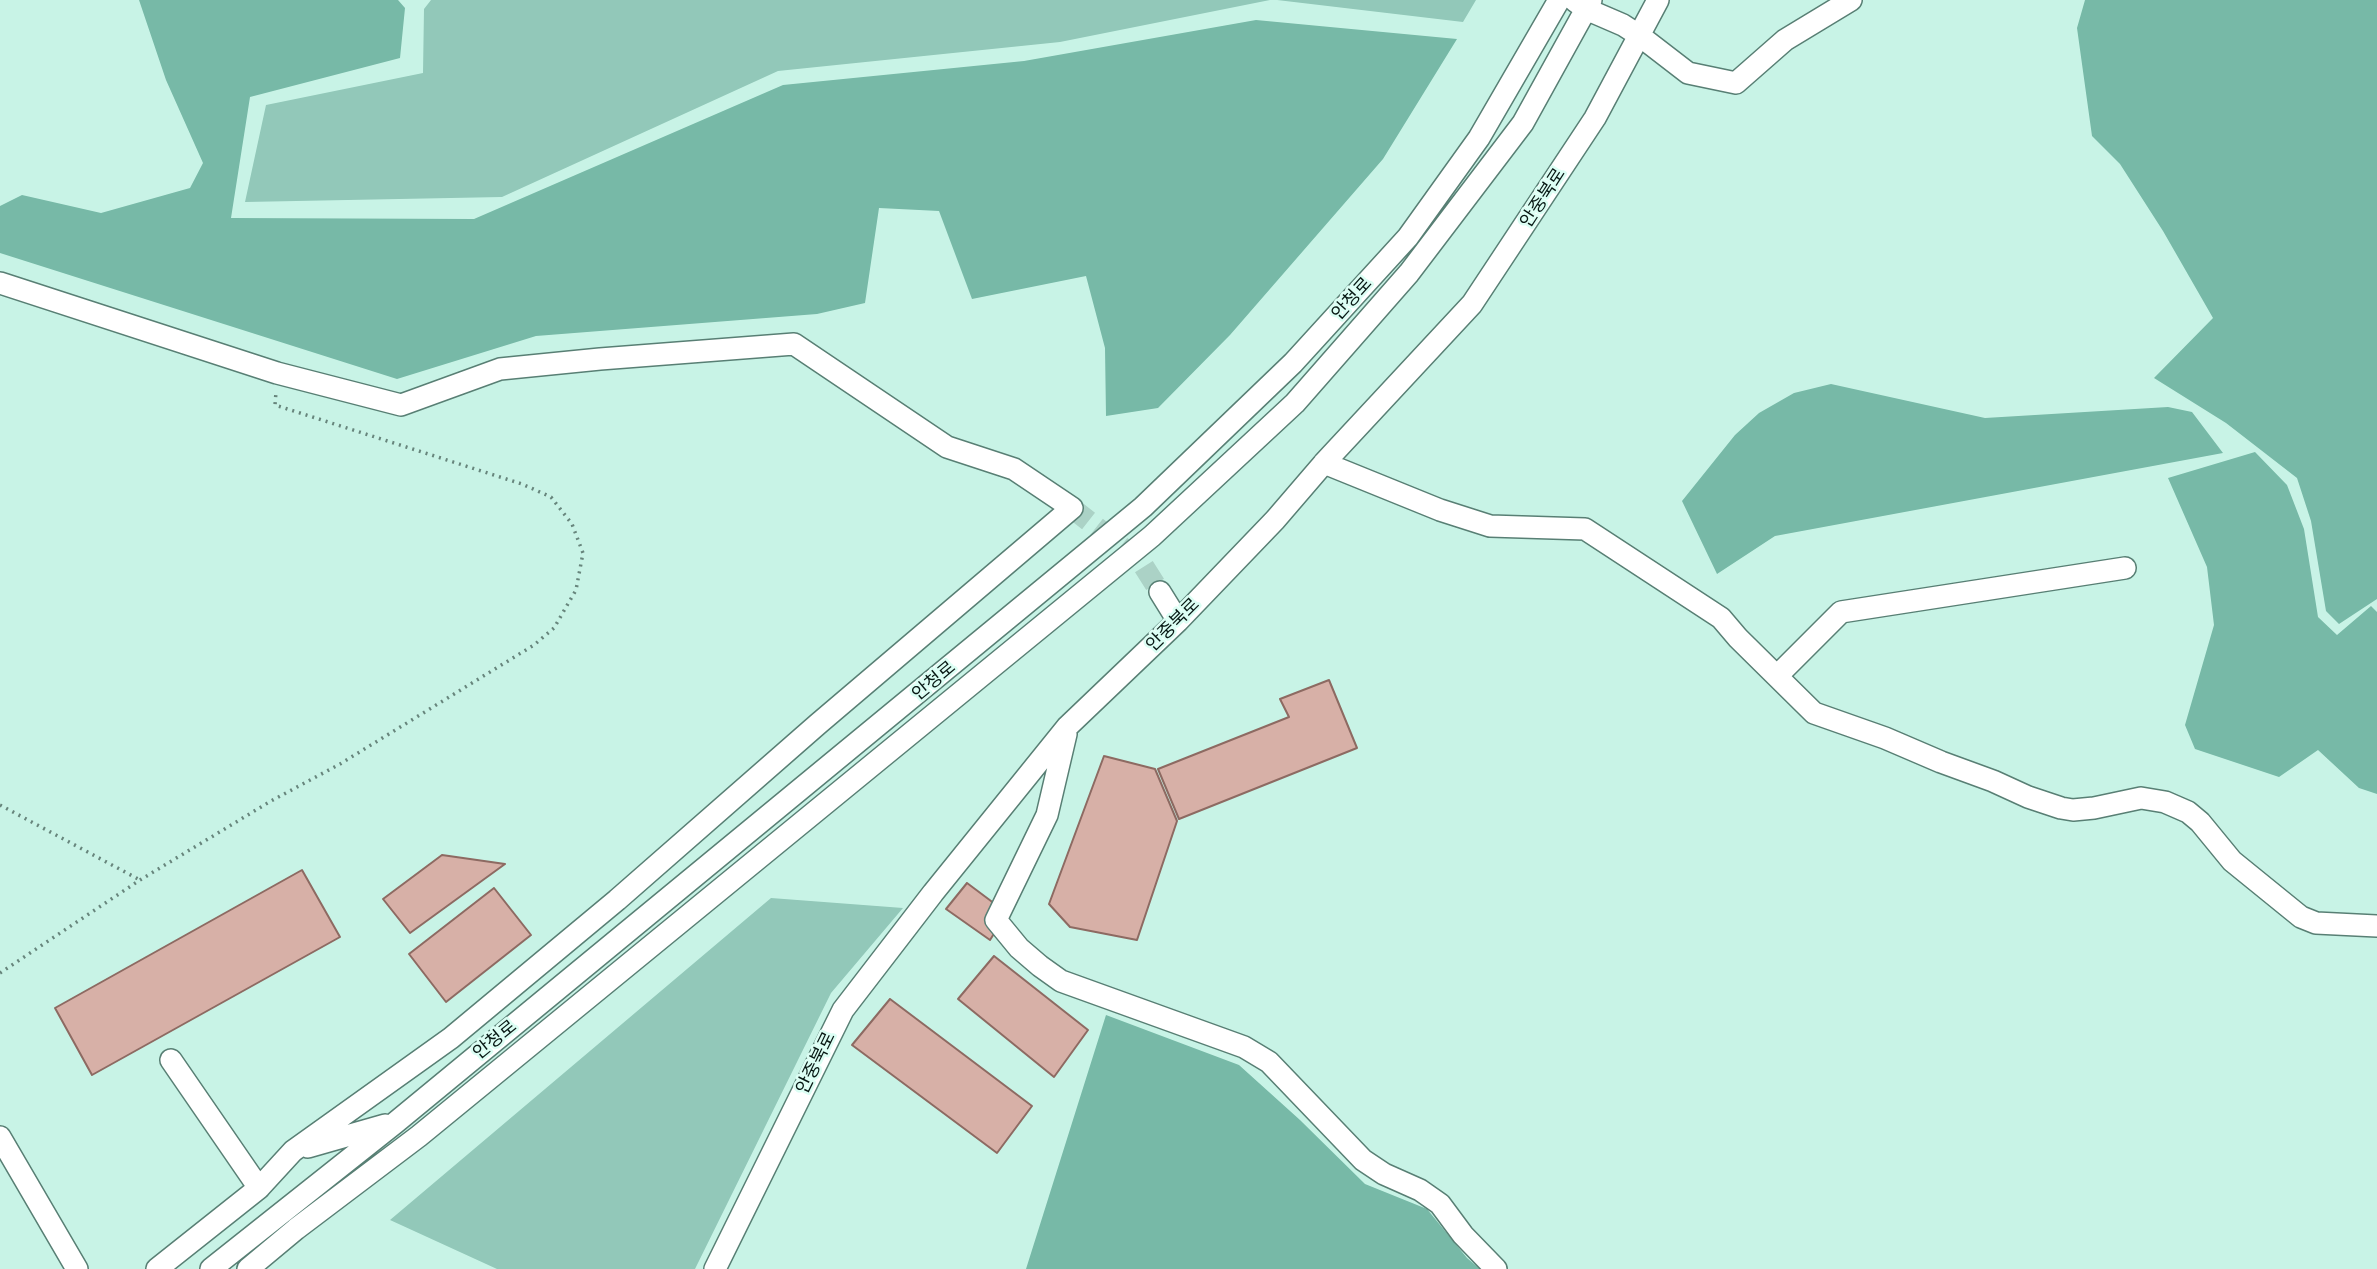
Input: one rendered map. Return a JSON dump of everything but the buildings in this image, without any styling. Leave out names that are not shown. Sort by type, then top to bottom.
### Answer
[{"type":"street","name":"안청로","points":[[211,1269],[395,1123],[1132,516],[1293,363],[1408,237],[1479,138],[1559,0]]},
{"type":"street","name":"안중북로","points":[[715,1269],[843,1010],[1067,727],[1178,621],[1275,520],[1324,463],[1472,304],[1595,118],[1658,0]]},
{"type":"street","points":[[1583,3],[1640,36],[1688,73],[1736,83],[1785,40],[1851,0]]},
{"type":"street","name":"안청로","points":[[248,1269],[296,1229],[419,1136],[1141,545],[1295,403],[1409,273],[1523,123],[1583,3]]},
{"type":"street","points":[[0,283],[277,373],[401,405],[500,369],[794,344],[947,447],[1014,469],[1072,508],[818,724],[617,900],[451,1038],[293,1151],[259,1188],[157,1269]]},
{"type":"street","points":[[1324,463],[1440,510],[1490,526],[1585,529],[1721,618],[1814,713],[1885,738],[2061,808],[2094,808],[2141,798],[2165,802],[2200,822],[2232,861],[2301,917],[2316,923],[2377,926]]},
{"type":"street","points":[[1777,676],[1841,612],[2126,568]]},
{"type":"street","points":[[1160,592],[1178,621]]},
{"type":"street","points":[[1067,727],[1046,815],[996,920],[1020,948],[1061,981],[1244,1046],[1269,1062],[1363,1160],[1384,1174],[1420,1190],[1440,1204],[1463,1235],[1496,1269]]},
{"type":"street","points":[[171,1060],[259,1188]]},
{"type":"street","points":[[293,1151],[395,1123]]},
{"type":"street","points":[[0,1137],[77,1269]]},
{"type":"path","points":[[0,974],[140,880],[271,801],[340,764],[534,645],[554,628],[576,590],[583,553],[572,524],[551,497],[522,484],[275,405],[277,373]]},
{"type":"path","points":[[0,804],[140,880]]},
{"type":"green space","points":[[139,0],[398,0],[405,8],[400,58],[250,97],[231,218],[474,219],[783,85],[1024,61],[1256,20],[1457,39],[1383,159],[1230,335],[1158,408],[1106,416],[1105,348],[1086,276],[972,299],[939,211],[879,208],[865,303],[817,314],[536,336],[397,379],[0,253],[0,206],[22,195],[101,213],[190,188],[203,163],[166,80]]},
{"type":"green space","points":[[431,0],[1270,0],[1060,42],[778,71],[502,197],[245,202],[266,105],[423,73],[424,9]]},
{"type":"green space","points":[[1277,0],[1476,0],[1463,22]]},
{"type":"green space","points":[[2085,0],[2377,0],[2377,599],[2339,624],[2326,611],[2311,521],[2297,478],[2226,423],[2154,378],[2213,318],[2163,231],[2120,164],[2092,136],[2077,28]]},
{"type":"green space","points":[[1831,384],[1985,418],[2168,407],[2192,412],[2223,453],[1775,536],[1717,574],[1682,501],[1735,435],[1759,413],[1794,393]]},
{"type":"green space","points":[[2255,452],[2287,485],[2304,529],[2318,617],[2337,635],[2371,606],[2377,612],[2377,794],[2359,788],[2318,750],[2279,777],[2195,749],[2185,725],[2214,625],[2207,567],[2168,478]]},
{"type":"green space","points":[[771,898],[903,908],[831,993],[695,1269],[497,1269],[390,1220]]},
{"type":"green space","points":[[1106,1015],[1239,1065],[1365,1184],[1427,1209],[1467,1258],[1480,1269],[1026,1269]]},
{"type":"tunnel","points":[[1072,508],[1141,562],[1160,592]]}]
